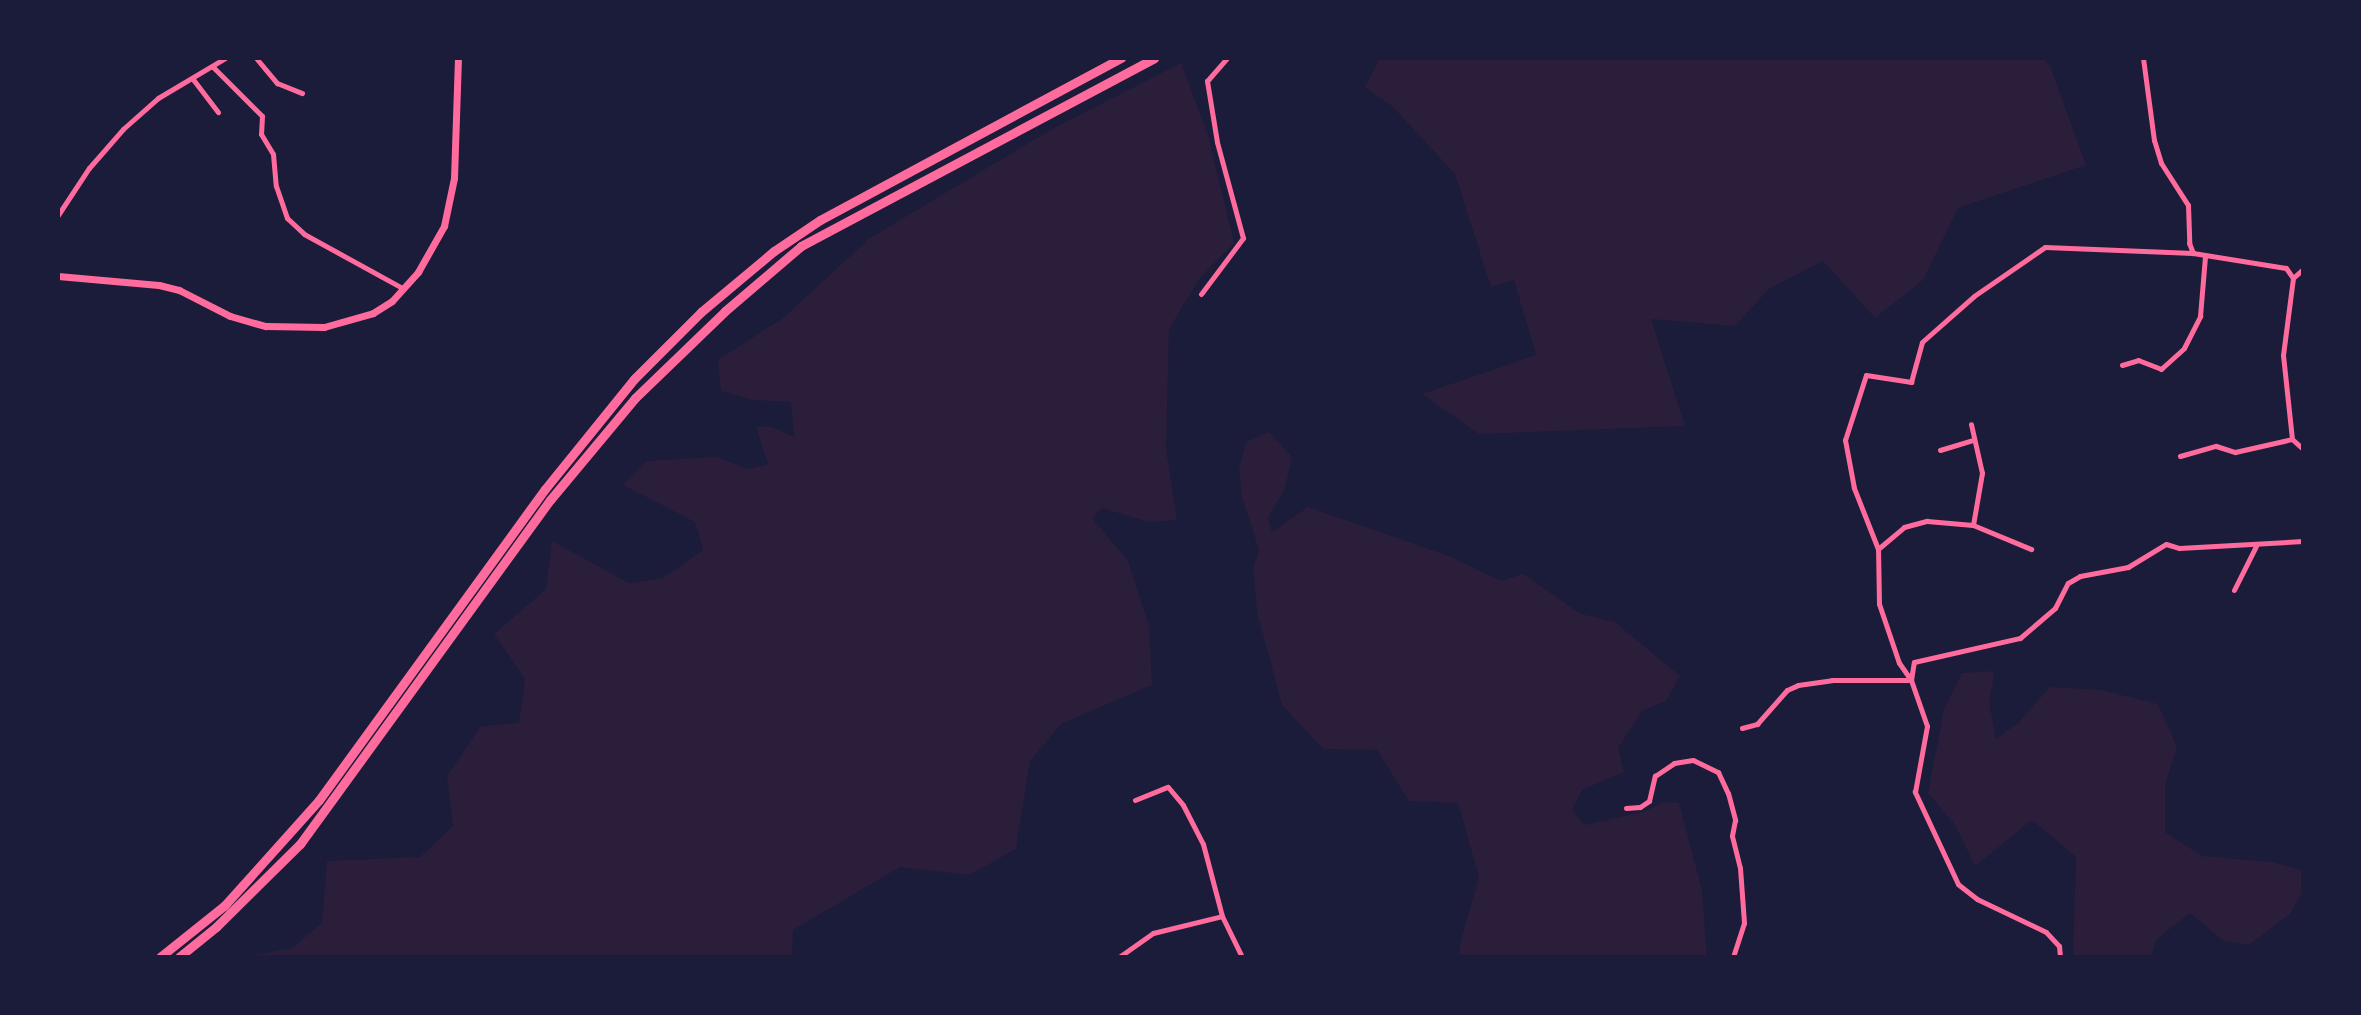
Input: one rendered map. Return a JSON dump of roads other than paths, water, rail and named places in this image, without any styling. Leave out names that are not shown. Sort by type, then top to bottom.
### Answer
[{"type":"highway","points":[[160,957],[224,906],[319,800],[545,489],[634,379],[701,312],[774,251],[820,220],[1121,58]]},
{"type":"highway","points":[[179,957],[216,927],[300,844],[550,500],[635,398],[725,311],[801,246],[1154,58]]},
{"type":"street","points":[[58,215],[89,168],[123,129],[158,98],[225,58]]},
{"type":"street","points":[[256,58],[277,83],[302,93]]},
{"type":"street","points":[[58,276],[159,285],[247,322],[296,328],[349,322],[373,313],[404,289],[433,249],[450,202],[458,58]]},
{"type":"street","points":[[1201,294],[1243,238],[1217,142],[1207,81],[1227,58]]},
{"type":"street","points":[[2143,58],[2154,140],[2161,163],[2188,205],[2189,243],[2193,253]]},
{"type":"street","points":[[213,67],[262,116],[261,134],[273,154],[276,186],[287,218],[304,234],[404,289]]},
{"type":"street","points":[[192,78],[218,112]]},
{"type":"street","points":[[2060,957],[2059,946],[2046,932],[1977,899],[1958,884],[1915,792],[1927,726],[1911,680],[1899,663],[1879,604],[1878,549],[1854,488],[1845,440],[1866,375],[1911,382],[1922,342],[1974,296],[2045,247],[2193,253],[2286,268],[2293,278]]},
{"type":"street","points":[[2122,365],[2138,360],[2161,369],[2184,348],[2200,316],[2205,257]]},
{"type":"street","points":[[2303,269],[2293,278],[2283,355],[2292,439],[2303,449]]},
{"type":"street","points":[[1971,424],[1972,440],[1982,473],[1973,525]]},
{"type":"street","points":[[2180,456],[2216,446],[2227,452],[2249,450],[2292,439]]},
{"type":"street","points":[[1940,450],[1972,440]]},
{"type":"street","points":[[1878,549],[1904,527],[1927,521],[1973,525],[2031,549]]},
{"type":"street","points":[[1911,680],[1914,662],[2020,638],[2055,608],[2068,583],[2080,576],[2128,567],[2166,544],[2179,548],[2303,541]]},
{"type":"street","points":[[2234,590],[2257,545]]},
{"type":"street","points":[[1742,728],[1757,724],[1787,690],[1798,685],[1832,680],[1911,680]]},
{"type":"street","points":[[1626,808],[1640,807],[1649,801],[1655,776],[1674,763],[1693,760],[1718,772],[1728,793],[1735,820],[1732,836],[1740,868],[1744,923],[1733,957]]},
{"type":"street","points":[[1135,800],[1168,787],[1183,805],[1203,844],[1222,916],[1242,957]]},
{"type":"street","points":[[1119,957],[1153,933],[1222,916]]}]
